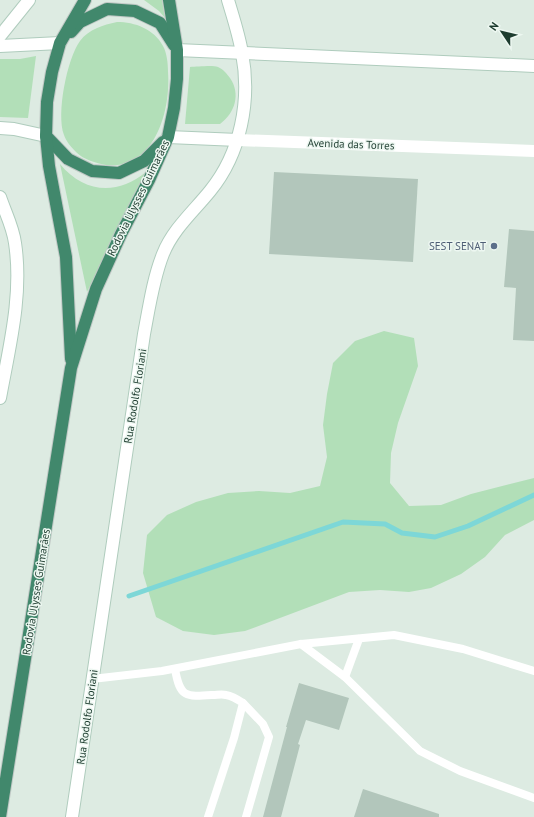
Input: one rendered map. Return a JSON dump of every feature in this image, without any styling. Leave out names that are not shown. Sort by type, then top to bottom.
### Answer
[{"type":"highway","name":"Rodovia Ulysses Guimarães","points":[[71,368],[66,257],[49,166],[46,136],[47,102],[52,72],[60,43],[85,0]]},
{"type":"highway","name":"Rodovia Ulysses Guimarães","points":[[0,817],[71,368],[96,289],[120,234],[149,180],[168,137],[174,108],[177,79],[177,50],[169,0]]},
{"type":"highway","points":[[60,43],[80,22],[107,9],[135,11],[160,23],[177,50]]},
{"type":"highway","points":[[46,136],[68,159],[92,171],[119,173],[144,161],[168,137]]},
{"type":"main road","points":[[0,36],[29,0]]},
{"type":"main road","name":"Rua Rodolfo Floriani","points":[[72,817],[144,334],[155,281],[163,254],[176,230],[211,190],[227,166],[238,140],[244,110],[245,82],[242,53],[228,0]]},
{"type":"main road","points":[[0,46],[60,43]]},
{"type":"main road","points":[[177,50],[534,66]]},
{"type":"main road","points":[[0,128],[14,129],[46,136]]},
{"type":"main road","name":"Avenida das Torres","points":[[168,137],[534,151]]},
{"type":"main road","points":[[0,196],[15,241],[17,260],[17,286],[13,322],[0,398]]},
{"type":"lane","points":[[92,679],[162,671],[300,644],[394,635],[463,649],[534,671]]},
{"type":"lane","points":[[345,677],[359,639]]},
{"type":"lane","points":[[300,644],[345,677],[420,751],[460,771],[534,798]]},
{"type":"lane","points":[[175,668],[178,686],[183,692],[192,697],[224,694],[233,697],[243,703],[263,724],[269,737],[246,817]]},
{"type":"lane","points":[[208,817],[234,738],[243,703]]},
{"type":"green space","points":[[144,0],[162,0],[165,18],[159,11]]},
{"type":"green space","points":[[117,22],[137,25],[155,35],[159,40],[167,59],[168,87],[163,119],[148,148],[137,158],[123,164],[106,165],[86,159],[76,152],[67,142],[62,126],[62,101],[67,73],[75,49],[80,41],[88,33],[102,26]]},
{"type":"green space","points":[[36,56],[28,118],[0,117],[0,59],[20,59]]},
{"type":"green space","points":[[215,66],[222,69],[230,78],[235,90],[235,103],[233,109],[220,124],[185,124],[190,67]]},
{"type":"green space","points":[[60,164],[69,174],[79,181],[90,186],[101,188],[112,188],[124,185],[135,180],[146,172],[87,292]]},
{"type":"green space","points":[[384,331],[414,338],[418,366],[398,423],[391,453],[390,483],[409,506],[441,505],[471,494],[534,478],[534,520],[505,535],[485,557],[461,574],[431,588],[409,592],[380,590],[349,592],[245,631],[214,635],[183,631],[156,617],[143,573],[147,535],[167,515],[196,502],[228,493],[259,491],[290,493],[320,486],[327,457],[323,425],[333,363],[355,341]]},
{"type":"building","points":[[274,172],[418,179],[413,262],[269,254]]},
{"type":"building","points":[[509,229],[534,231],[534,341],[513,340],[516,288],[504,287]]},
{"type":"building","points":[[299,683],[349,698],[339,730],[306,720],[298,744],[300,745],[281,817],[263,817],[286,727]]},
{"type":"building","points":[[363,789],[439,814],[439,817],[354,817]]},
{"type":"waterway","points":[[129,596],[343,522],[385,524],[402,533],[435,537],[468,526],[534,495]]},
{"type":"place","name":"SEST SENAT","points":[[494,246]]}]
